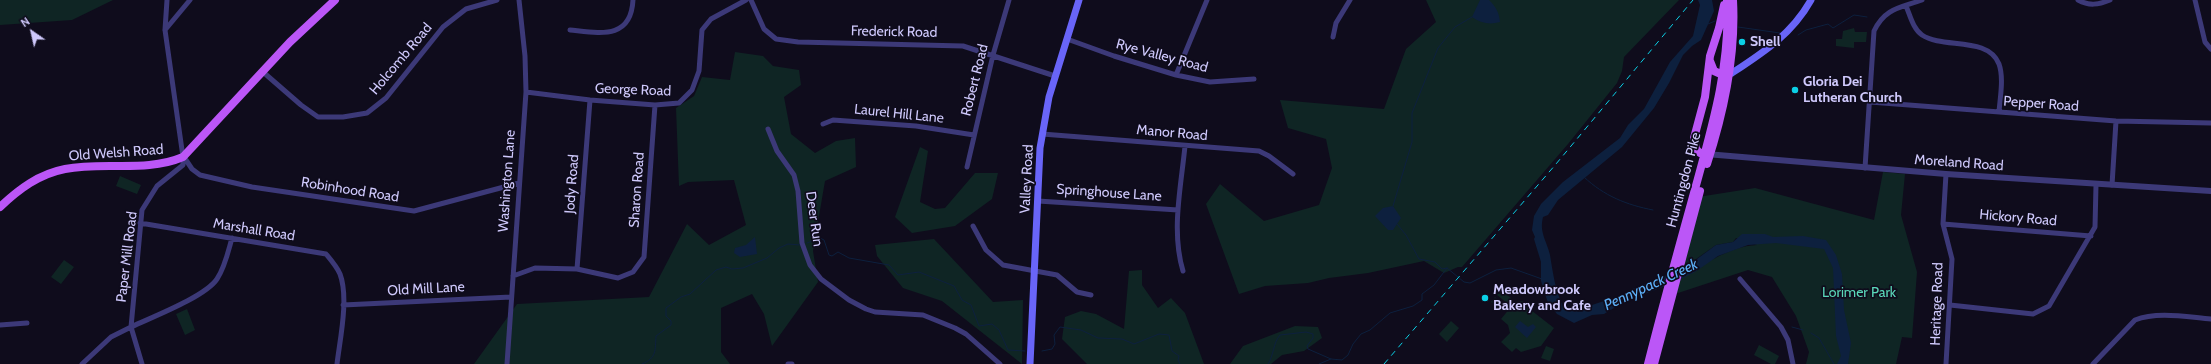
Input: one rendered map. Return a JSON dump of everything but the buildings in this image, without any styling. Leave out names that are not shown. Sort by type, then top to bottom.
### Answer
[{"type":"main road","name":"Old Welsh Road","points":[[0,207],[16,192],[41,177],[66,169],[159,165],[183,157],[290,42],[335,0]]},
{"type":"main road","name":"Valley Road","points":[[1030,364],[1042,134],[1047,104],[1079,0]]},
{"type":"main road","points":[[1708,154],[1700,153],[1696,149],[1694,138],[1705,97],[1710,56],[1726,0]]},
{"type":"main road","name":"Huntingdon Pike","points":[[1726,0],[1726,75]]},
{"type":"main road","name":"Huntingdon Pike","points":[[1648,364],[1681,253],[1708,154],[1732,47],[1733,0]]},
{"type":"main road","points":[[1710,56],[1714,71],[1726,75],[1777,43],[1796,23],[1811,0]]},
{"type":"main road","name":"Huntingdon Pike","points":[[1654,364],[1670,290]]},
{"type":"street","points":[[167,0],[165,30],[183,157]]},
{"type":"street","points":[[165,30],[190,0]]},
{"type":"street","name":"Holcomb Road","points":[[263,72],[301,106],[318,117],[344,118],[367,113],[386,98],[443,28],[466,9],[497,0]]},
{"type":"street","name":"Washington Lane","points":[[507,364],[526,92],[525,56],[519,0]]},
{"type":"street","points":[[570,30],[606,34],[622,28],[633,13],[633,0]]},
{"type":"street","name":"George Road","points":[[526,92],[590,100],[655,105],[679,103],[692,90],[699,70],[702,30],[711,19],[746,0]]},
{"type":"street","name":"Frederick Road","points":[[751,0],[764,29],[776,39],[798,42],[963,46],[993,54],[1055,76]]},
{"type":"street","name":"Robert Road","points":[[966,167],[993,54],[1009,0]]},
{"type":"street","points":[[1176,75],[1207,0]]},
{"type":"street","points":[[1334,37],[1336,23],[1350,0]]},
{"type":"street","points":[[1865,168],[1874,31],[1880,18],[1888,12],[1922,0]]},
{"type":"street","points":[[2078,0],[2085,4],[2098,5],[2110,0]]},
{"type":"street","points":[[2194,0],[2205,42],[2211,49]]},
{"type":"street","points":[[1906,6],[1916,29],[1921,35],[1983,48],[1993,54],[2001,73],[1999,112]]},
{"type":"street","name":"Rye Valley Road","points":[[1067,39],[1114,56],[1176,75],[1210,82],[1254,79]]},
{"type":"street","name":"Jody Road","points":[[577,268],[590,100]]},
{"type":"street","name":"Pepper Road","points":[[1870,102],[2116,121],[2211,123]]},
{"type":"street","name":"Sharon Road","points":[[577,268],[618,278],[633,272],[644,258],[655,105]]},
{"type":"street","name":"Laurel Hill Lane","points":[[823,124],[833,120],[916,126],[974,135]]},
{"type":"street","points":[[2112,186],[2116,121]]},
{"type":"street","name":"Deer Run","points":[[768,129],[777,150],[794,175],[798,192],[802,243],[810,265],[821,279],[849,300],[866,309],[875,312],[923,315],[955,328],[966,334],[1000,364]]},
{"type":"street","name":"Manor Road","points":[[1042,134],[1259,151],[1269,156],[1293,174]]},
{"type":"street","points":[[1183,271],[1177,252],[1178,210],[1185,146]]},
{"type":"street","name":"Moreland Road","points":[[1708,154],[1946,174],[2096,185],[2211,191]]},
{"type":"street","name":"Robinhood Road","points":[[183,157],[192,169],[208,177],[252,187],[414,212],[519,183]]},
{"type":"street","name":"Paper Mill Road","points":[[131,327],[142,210],[157,186],[183,165],[183,157]]},
{"type":"street","name":"Heritage Road","points":[[1946,174],[1943,224],[1952,259],[1946,364]]},
{"type":"street","points":[[1950,305],[2033,314],[2042,311],[2049,306],[2095,227],[2096,185]]},
{"type":"street","name":"Springhouse Lane","points":[[1038,201],[1178,210]]},
{"type":"street","name":"Marshall Road","points":[[140,223],[326,254],[340,274],[342,287],[343,306],[337,364]]},
{"type":"street","name":"Hickory Road","points":[[1943,224],[2091,236]]},
{"type":"street","points":[[974,226],[986,250],[1003,265],[1057,275],[1077,292],[1091,295]]},
{"type":"street","points":[[82,364],[111,337],[176,306],[208,288],[216,280],[223,268],[232,238]]},
{"type":"street","points":[[513,276],[536,268],[577,268]]},
{"type":"street","points":[[1740,278],[1781,327],[1788,340],[1793,364]]},
{"type":"street","name":"Old Mill Lane","points":[[343,306],[511,296]]},
{"type":"street","points":[[2093,364],[2135,320],[2153,316],[2211,319]]},
{"type":"street","points":[[0,325],[28,323]]},
{"type":"street","points":[[131,327],[142,364]]},
{"type":"green space","points":[[0,0],[113,0],[72,20],[0,25]]},
{"type":"green space","points":[[1426,0],[1679,0],[1624,57],[1622,71],[1617,83],[1568,144],[1462,267],[1458,267],[1444,273],[1424,261],[1368,273],[1329,278],[1308,283],[1265,286],[1239,294],[1206,204],[1220,184],[1264,221],[1319,205],[1332,168],[1326,139],[1288,128],[1280,100],[1384,109],[1406,49],[1436,22]]},
{"type":"green space","points":[[1854,28],[1855,32],[1867,32],[1866,42],[1854,42],[1854,48],[1836,46],[1836,39],[1842,39],[1843,31]]},
{"type":"green space","points":[[735,52],[763,56],[773,66],[799,70],[801,85],[784,97],[791,134],[815,153],[836,141],[855,138],[856,167],[825,181],[813,251],[818,282],[772,346],[764,314],[752,294],[721,308],[721,352],[730,364],[474,364],[517,304],[649,297],[687,224],[709,245],[746,225],[734,180],[688,182],[679,186],[676,108],[694,96],[702,77],[730,80]]},
{"type":"green space","points":[[920,147],[928,151],[920,202],[935,209],[945,208],[975,173],[998,173],[992,199],[955,226],[912,233],[895,217]]},
{"type":"green space","name":"Lorimer Park","points":[[1883,172],[1905,174],[1901,215],[1917,272],[1912,338],[1902,337],[1896,364],[1806,364],[1809,352],[1796,316],[1772,277],[1748,270],[1672,295],[1676,281],[1715,258],[1736,249],[1757,245],[1736,238],[1733,242],[1716,245],[1679,271],[1698,197],[1755,188],[1874,220]]},
{"type":"green space","points":[[120,176],[141,185],[137,194],[116,186]]},
{"type":"green space","points":[[934,239],[993,302],[1023,300],[1022,364],[942,301],[903,288],[877,256],[875,245]]},
{"type":"green space","points":[[64,260],[74,267],[61,284],[51,277]]},
{"type":"green space","points":[[1142,270],[1142,285],[1158,308],[1171,298],[1185,313],[1204,364],[1087,364],[1062,339],[1065,317],[1081,311],[1096,314],[1124,329],[1129,271]]},
{"type":"green space","points":[[1501,290],[1512,299],[1508,304],[1497,295]]},
{"type":"green space","points":[[1495,297],[1506,306],[1502,311],[1491,302]]},
{"type":"green space","points":[[1523,301],[1527,307],[1554,328],[1541,346],[1521,352],[1516,348],[1512,352],[1501,342],[1510,333],[1508,325],[1501,319],[1515,302]]},
{"type":"green space","points":[[187,309],[195,330],[185,335],[176,314]]},
{"type":"green space","points":[[1451,321],[1459,328],[1447,342],[1439,334]]},
{"type":"green space","points":[[1295,326],[1318,327],[1322,338],[1304,351],[1282,355],[1271,364],[1230,364],[1243,346]]},
{"type":"green space","points":[[1759,345],[1779,356],[1775,364],[1771,364],[1754,355]]},
{"type":"green space","points":[[1546,346],[1554,349],[1550,361],[1541,358]]},
{"type":"water","points":[[1480,0],[1489,0],[1498,12],[1500,22],[1485,23],[1472,17]]},
{"type":"water","name":"Pennypack Creek","points":[[1698,0],[1712,0],[1714,11],[1701,40],[1683,55],[1654,108],[1622,147],[1558,200],[1548,215],[1543,217],[1542,228],[1550,255],[1560,300],[1563,306],[1577,310],[1625,294],[1630,290],[1686,267],[1716,245],[1733,242],[1742,234],[1765,234],[1773,237],[1803,236],[1826,240],[1836,255],[1842,274],[1844,310],[1851,343],[1848,364],[1837,364],[1841,356],[1836,336],[1833,268],[1824,249],[1776,243],[1748,245],[1718,256],[1695,272],[1673,283],[1622,303],[1604,314],[1592,315],[1574,323],[1557,314],[1548,303],[1541,281],[1541,262],[1532,230],[1534,216],[1541,204],[1563,182],[1620,138],[1628,125],[1644,109],[1670,62],[1693,36],[1700,5]]},
{"type":"water","points":[[1393,206],[1401,218],[1393,230],[1388,230],[1375,216],[1383,208]]},
{"type":"water","points":[[755,237],[757,254],[740,257],[734,253],[735,248],[746,245]]},
{"type":"water","points":[[1520,321],[1528,327],[1533,324],[1536,327],[1527,338],[1515,327]]},
{"type":"waterway","points":[[1798,35],[1806,30],[1828,24],[1833,28],[1854,15],[1867,17]]},
{"type":"waterway","points":[[1393,206],[1412,142],[1412,113],[1438,48],[1455,27],[1472,17]]},
{"type":"waterway","points":[[1708,24],[1715,21]]},
{"type":"waterway","points":[[1738,27],[1780,33]]},
{"type":"waterway","points":[[1584,177],[1592,184],[1616,199],[1653,210]]},
{"type":"waterway","points":[[1397,224],[1406,235],[1419,259],[1435,262],[1442,269],[1447,268]]},
{"type":"waterway","points":[[807,243],[820,238],[824,240],[829,255],[832,256],[838,252],[849,258],[889,265],[898,275],[919,272],[954,286],[962,300],[971,305],[979,326],[992,324],[999,330],[1008,350],[1025,351]]},
{"type":"waterway","points":[[642,364],[647,362],[653,356],[656,336],[671,325],[671,321],[666,316],[666,308],[681,297],[690,294],[716,270],[726,267],[732,269],[743,268],[767,258],[779,248],[788,244],[800,245]]},
{"type":"waterway","points":[[1447,268],[1464,282],[1470,283],[1496,270],[1511,268],[1542,279]]},
{"type":"waterway","points":[[1268,364],[1280,335],[1306,332],[1313,334],[1313,338],[1307,346],[1308,349],[1331,359],[1342,360],[1348,355],[1353,344],[1361,334],[1370,330],[1390,313],[1413,306],[1422,300],[1422,294],[1434,285],[1447,268]]},
{"type":"waterway","points":[[1042,351],[1052,349],[1055,344],[1054,335],[1060,327],[1081,330],[1098,338],[1122,339],[1134,344],[1159,334],[1169,335],[1172,351],[1179,356],[1178,360],[1180,364]]},
{"type":"waterway","points":[[1792,327],[1803,330]]},
{"type":"waterway","points":[[1811,333],[1819,338],[1834,364]]},
{"type":"waterway","points":[[1319,364],[1331,359]]},
{"type":"railway","points":[[1384,364],[1556,164],[1693,0]]},
{"type":"place","name":"Shell","points":[[1742,42]]},
{"type":"place","name":"Gloria Dei Lutheran Church","points":[[1795,90]]},
{"type":"place","name":"Meadowbrook Bakery and Cafe","points":[[1485,298]]}]
